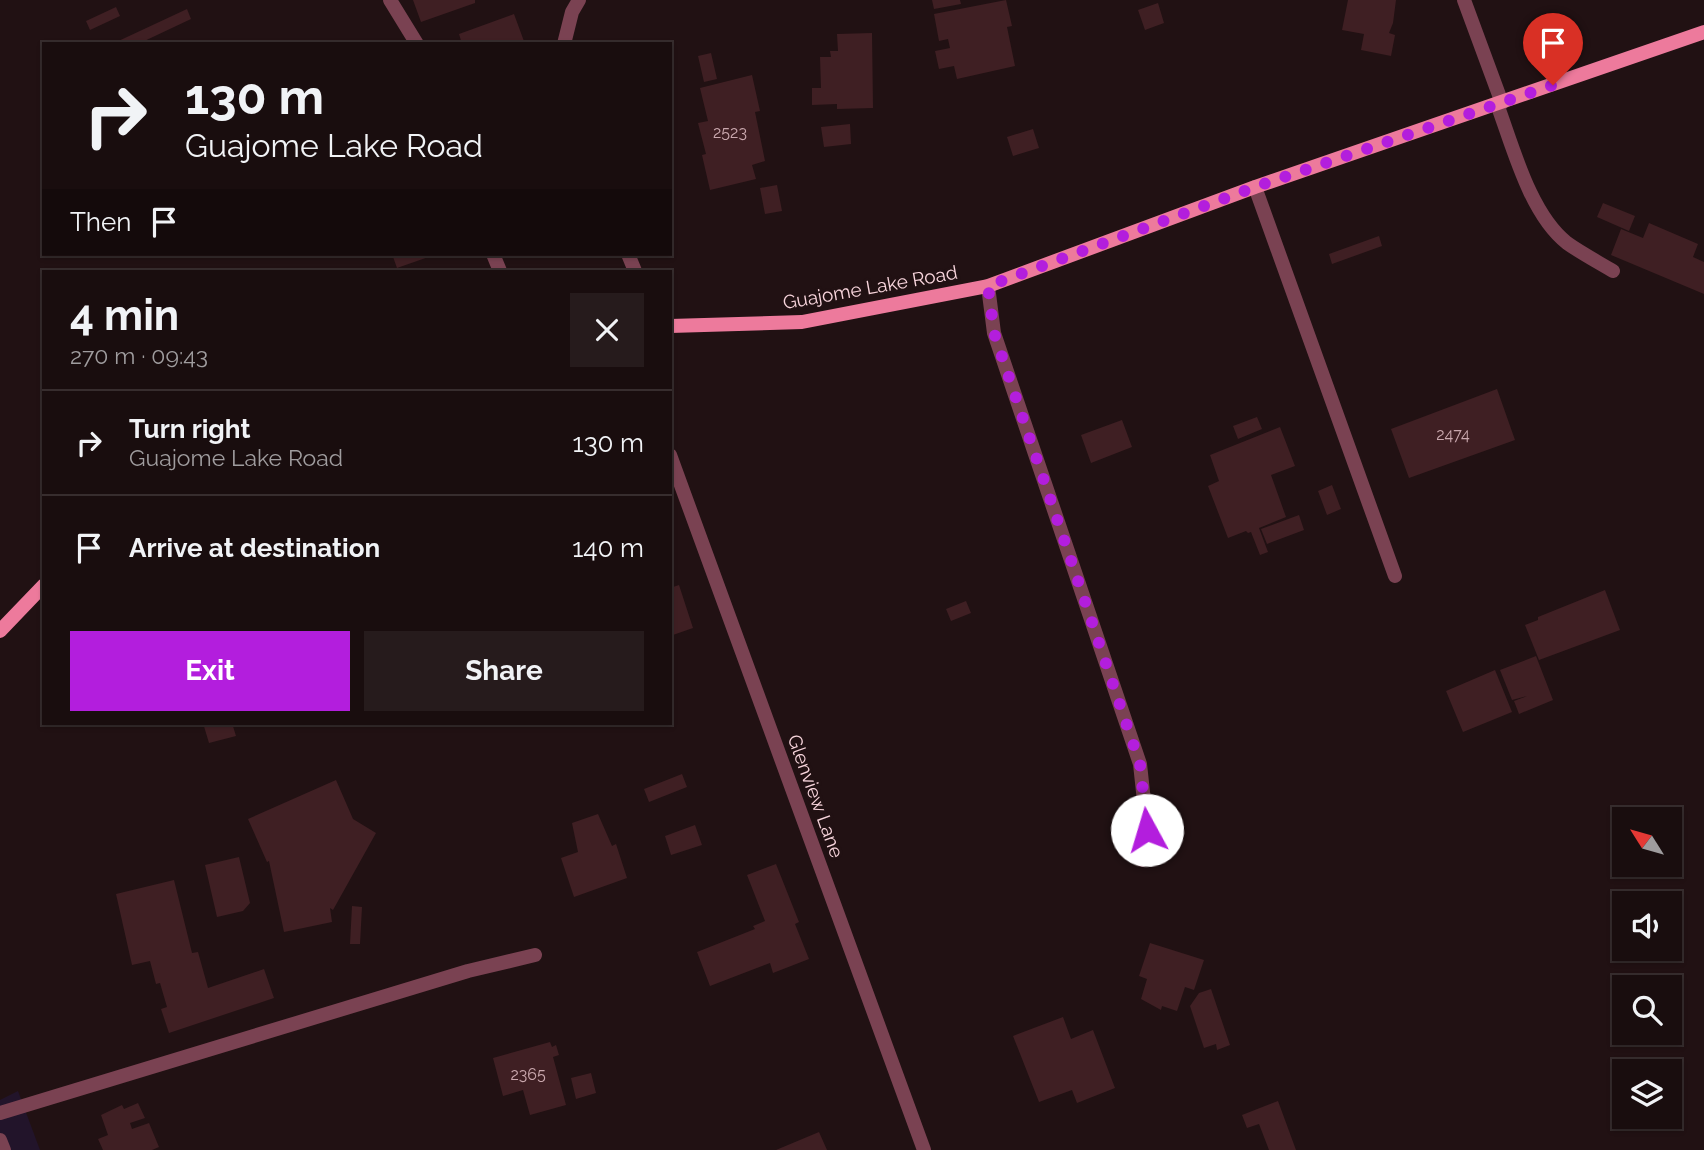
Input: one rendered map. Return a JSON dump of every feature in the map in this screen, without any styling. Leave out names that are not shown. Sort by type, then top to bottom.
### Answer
[{"type":"street","points":[[390,0],[416,42]]},
{"type":"street","points":[[564,42],[572,12],[579,0]]},
{"type":"street","points":[[1464,0],[1531,194],[1565,241],[1613,271]]},
{"type":"street","name":"Guajome Lake Road","points":[[672,326],[802,322],[988,286],[1255,187],[1704,32]]},
{"type":"street","points":[[1255,187],[1395,576]]},
{"type":"street","points":[[988,286],[994,333],[1140,764],[1147,830],[1142,860]]},
{"type":"street","name":"Glenview Lane","points":[[672,460],[925,1150]]},
{"type":"street","points":[[0,631],[42,587]]},
{"type":"street","points":[[0,1113],[468,971],[535,955]]},
{"type":"street","points":[[0,1140],[4,1150]]},
{"type":"shaded area","points":[[18,1091],[40,1150],[0,1150],[0,1100]]},
{"type":"building","points":[[413,0],[475,0],[475,3],[421,22]]},
{"type":"building","points":[[932,0],[960,0],[961,4],[934,9]]},
{"type":"building","points":[[1006,0],[1012,26],[1007,27],[1015,66],[957,79],[954,66],[939,69],[935,51],[950,48],[948,39],[939,41],[934,14]]},
{"type":"building","points":[[1348,0],[1396,0],[1389,33],[1395,35],[1391,56],[1361,50],[1364,34],[1342,30]]},
{"type":"building","points":[[1158,3],[1164,23],[1145,30],[1138,10]]},
{"type":"building","points":[[116,7],[120,16],[90,30],[86,21]]},
{"type":"building","points":[[187,9],[191,19],[142,42],[116,42]]},
{"type":"building","points":[[514,14],[524,42],[461,42],[459,34]]},
{"type":"building","points":[[872,33],[873,108],[837,109],[837,104],[812,105],[812,88],[821,88],[820,57],[831,57],[830,51],[838,51],[837,34]]},
{"type":"building","points":[[711,53],[717,79],[704,82],[698,56]]},
{"type":"building","points":[[752,75],[760,111],[755,112],[765,161],[752,165],[756,179],[710,190],[702,155],[706,154],[698,123],[708,121],[700,88]]},
{"type":"building","points":[[850,124],[851,144],[824,147],[821,127]]},
{"type":"building","points":[[1033,129],[1039,148],[1013,156],[1007,137]]},
{"type":"building","points":[[777,185],[782,211],[765,214],[760,188]]},
{"type":"building","points":[[1603,203],[1635,216],[1629,231],[1597,217]]},
{"type":"building","points":[[1649,223],[1698,244],[1693,257],[1704,262],[1704,294],[1611,255],[1621,229],[1643,238]]},
{"type":"building","points":[[1379,236],[1382,246],[1332,264],[1329,254]]},
{"type":"building","points":[[393,256],[431,256],[397,268]]},
{"type":"building","points":[[1497,389],[1515,440],[1409,478],[1391,429]]},
{"type":"building","points":[[1257,417],[1262,429],[1238,439],[1233,426]]},
{"type":"building","points":[[1122,420],[1132,447],[1091,463],[1081,435]]},
{"type":"building","points":[[1280,427],[1295,466],[1271,475],[1286,517],[1259,528],[1268,552],[1260,555],[1251,532],[1246,531],[1228,538],[1208,486],[1219,481],[1210,455]]},
{"type":"building","points":[[1332,485],[1341,509],[1327,515],[1318,491]]},
{"type":"building","points":[[1299,515],[1304,530],[1267,544],[1261,529]]},
{"type":"building","points":[[679,585],[693,628],[672,635],[672,587]]},
{"type":"building","points":[[1605,590],[1620,630],[1539,660],[1525,625],[1538,620],[1538,617]]},
{"type":"building","points":[[966,601],[971,613],[951,621],[946,609]]},
{"type":"building","points":[[1536,656],[1553,700],[1519,714],[1514,701],[1527,696],[1512,700],[1500,670]]},
{"type":"building","points":[[1495,670],[1512,712],[1463,732],[1446,691]]},
{"type":"building","points":[[204,725],[233,725],[236,736],[209,743]]},
{"type":"building","points":[[682,774],[687,787],[649,802],[644,789]]},
{"type":"building","points":[[336,780],[353,819],[376,833],[333,910],[330,908],[332,922],[284,932],[269,861],[267,862],[248,819]]},
{"type":"building","points":[[598,814],[612,846],[616,844],[627,878],[574,897],[561,858],[578,852],[572,823]]},
{"type":"building","points":[[695,825],[702,845],[671,855],[665,836]]},
{"type":"building","points":[[239,857],[250,903],[243,911],[217,917],[205,865]]},
{"type":"building","points":[[776,864],[799,922],[795,924],[809,959],[773,973],[770,963],[710,986],[697,952],[755,929],[753,926],[765,921],[747,875]]},
{"type":"building","points":[[174,880],[192,953],[198,952],[208,988],[264,969],[274,998],[169,1033],[161,1009],[167,1007],[160,983],[156,984],[150,961],[132,965],[116,894]]},
{"type":"building","points":[[352,906],[362,907],[360,944],[350,944]]},
{"type":"building","points":[[1150,943],[1204,960],[1194,990],[1185,987],[1177,1011],[1162,1006],[1161,1010],[1141,999],[1147,979],[1139,976]]},
{"type":"building","points":[[1211,989],[1230,1045],[1217,1050],[1216,1044],[1204,1048],[1190,1006],[1199,993]]},
{"type":"building","points":[[1063,1017],[1071,1039],[1093,1030],[1115,1088],[1077,1103],[1072,1090],[1039,1102],[1013,1036]]},
{"type":"building","points":[[550,1042],[552,1047],[556,1045],[559,1055],[553,1057],[566,1105],[530,1115],[523,1090],[503,1096],[493,1058]]},
{"type":"building","points":[[591,1073],[596,1093],[576,1099],[571,1078]]},
{"type":"building","points":[[1278,1101],[1296,1150],[1269,1150],[1259,1124],[1247,1128],[1242,1115]]},
{"type":"building","points":[[138,1103],[145,1118],[130,1123],[132,1129],[149,1123],[159,1147],[152,1150],[103,1150],[98,1139],[108,1135],[101,1115],[122,1105],[124,1109]]},
{"type":"building","points":[[819,1132],[827,1150],[776,1150]]},
{"type":"route","points":[[1147,830],[1140,764],[994,333],[988,286],[1255,187],[1553,85]]}]
